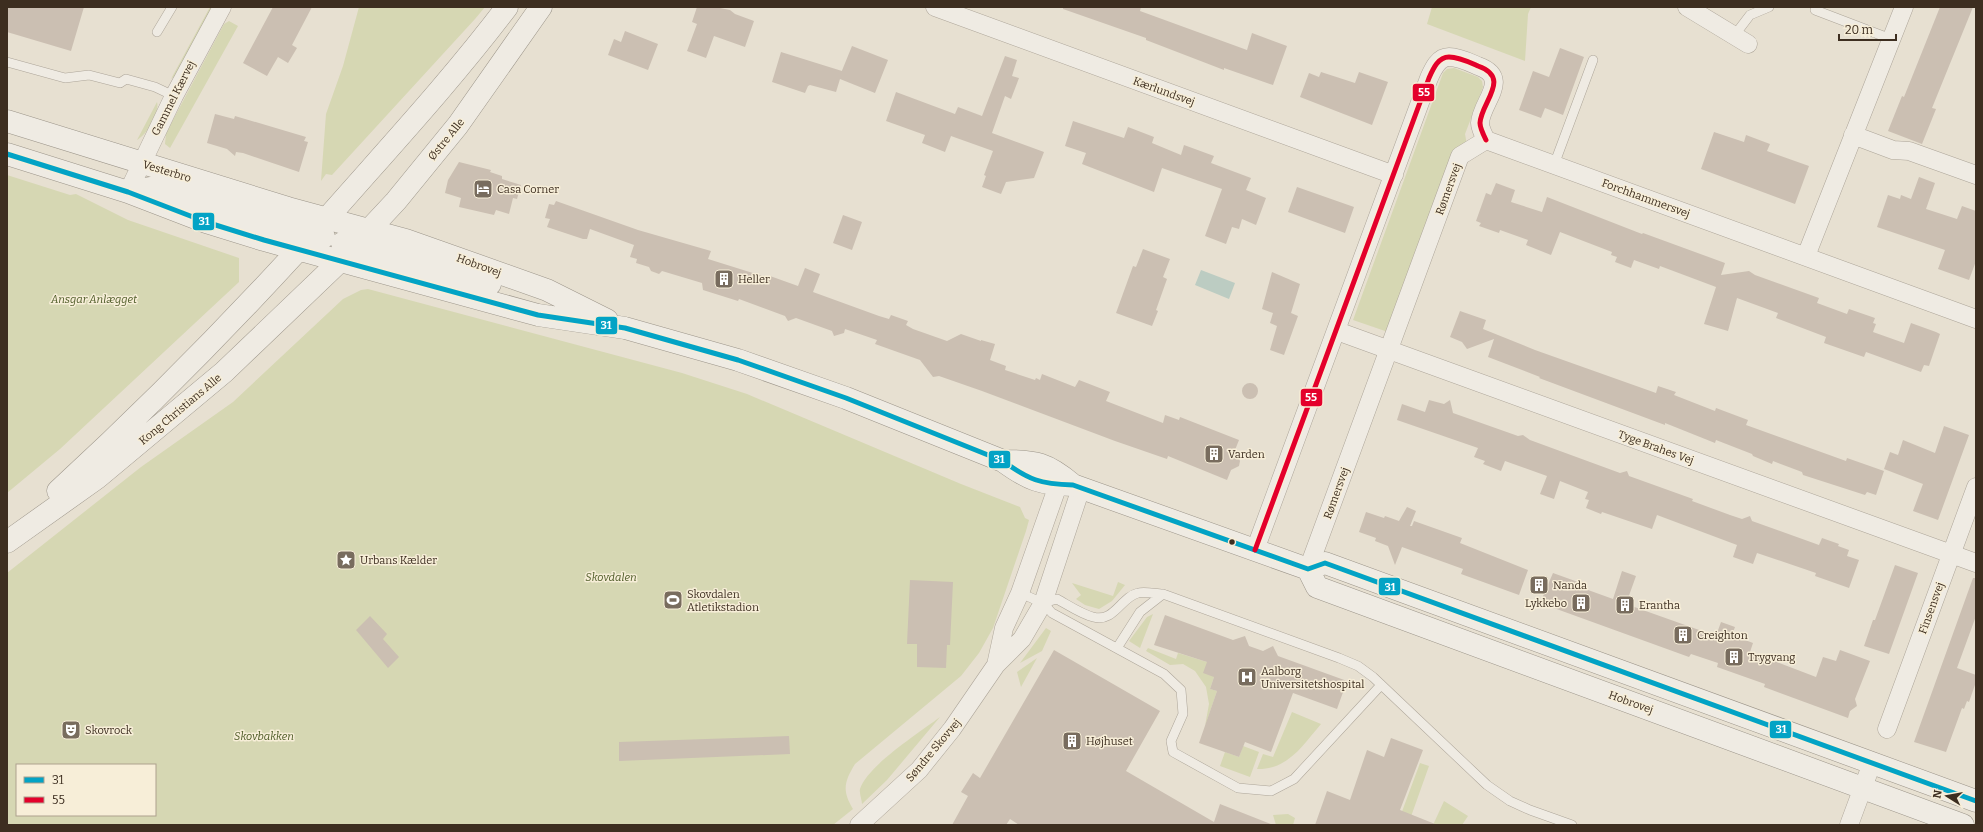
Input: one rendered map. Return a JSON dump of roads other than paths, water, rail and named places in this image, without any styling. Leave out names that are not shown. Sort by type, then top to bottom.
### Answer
[{"type":"main road","points":[[305,243],[432,100],[507,7]]},
{"type":"main road","name":"Østre Alle","points":[[340,261],[458,125],[540,7]]},
{"type":"main road","name":"Vesterbro","points":[[7,121],[327,219]]},
{"type":"main road","points":[[7,154],[128,192],[206,222],[305,243],[341,243],[362,237]]},
{"type":"main road","points":[[327,219],[362,237],[494,286],[547,290],[625,328]]},
{"type":"main road","points":[[305,243],[340,261],[538,316],[625,328],[738,360],[788,377],[1003,461],[1028,461],[1054,469],[1071,486],[1308,569],[1325,563],[1976,801]]},
{"type":"main road","name":"Kong Christians Alle","points":[[7,538],[155,398],[268,284],[305,243]]},
{"type":"main road","name":"Kong Christians Alle","points":[[7,542],[97,478],[224,372],[340,261]]},
{"type":"main road","name":"Hobrovej","points":[[1308,569],[1317,587],[1963,825]]},
{"type":"street","name":"Gammel Kærvej","points":[[128,192],[174,96],[222,7]]},
{"type":"street","name":"Kærlundsvej","points":[[934,7],[1394,175]]},
{"type":"street","points":[[1687,7],[1741,40]]},
{"type":"street","points":[[1806,256],[1904,7]]},
{"type":"street","points":[[1255,550],[1429,78],[1435,64],[1445,57],[1456,57],[1485,68],[1492,74],[1494,83],[1480,123],[1486,140]]},
{"type":"street","points":[[1853,135],[1893,150],[1909,151],[1976,175]]},
{"type":"street","name":"Forchhammersvej","points":[[1486,140],[1976,319]]},
{"type":"street","name":"Rømersvej","points":[[1308,569],[1460,156],[1486,140]]},
{"type":"street","name":"Tyge Brahes Vej","points":[[1336,331],[1976,563]]},
{"type":"street","name":"Søndre Skovvej","points":[[996,665],[1004,628],[1071,486]]},
{"type":"street","name":"Søndre Skovvej","points":[[859,825],[919,770],[952,729],[996,665],[1022,639],[1043,603],[1071,486]]},
{"type":"street","name":"Finsensvej","points":[[1887,729],[1976,486]]},
{"type":"street","points":[[1849,825],[1872,763]]},
{"type":"lane","points":[[157,32],[172,7]]},
{"type":"lane","points":[[1741,40],[1750,15],[1769,7]]},
{"type":"lane","points":[[1815,10],[1891,39]]},
{"type":"lane","points":[[1554,165],[1593,60]]},
{"type":"lane","points":[[7,62],[65,78],[89,75],[120,83],[126,79],[174,96]]},
{"type":"lane","points":[[1020,593],[1043,603],[1052,613],[1164,674],[1181,690],[1183,714],[1171,741],[1173,752],[1238,788],[1271,791],[1294,779],[1381,684]]},
{"type":"lane","points":[[1043,603],[1057,599],[1094,618],[1102,618],[1112,614],[1124,602],[1138,593],[1163,594],[1339,658],[1358,666],[1381,684],[1487,785],[1510,801],[1572,825]]},
{"type":"lane","points":[[1117,648],[1140,612],[1163,594]]},
{"type":"place","name":"Casa Corner","points":[[483,189]]},
{"type":"place","name":"Heller","points":[[724,279]]},
{"type":"place","name":"Varden","points":[[1214,454]]},
{"type":"place","name":"Urbans Kælder","points":[[346,560]]},
{"type":"place","name":"Nanda","points":[[1539,585]]},
{"type":"place","name":"Skovdalen Atletikstadion","points":[[673,600]]},
{"type":"place","name":"Lykkebo","points":[[1581,603]]},
{"type":"place","name":"Erantha","points":[[1625,605]]},
{"type":"place","name":"Creighton","points":[[1683,635]]},
{"type":"place","name":"Trygvang","points":[[1734,657]]},
{"type":"place","name":"Aalborg Universitetshospital","points":[[1247,677]]},
{"type":"place","name":"Skovrock","points":[[71,730]]},
{"type":"place","name":"Højhuset","points":[[1072,741]]},
{"type":"park label","name":"Ansgar Anlægget","points":[[94,299]]},
{"type":"park label","name":"Skovdalen","points":[[611,577]]},
{"type":"park label","name":"Skovbakken","points":[[264,736]]}]
